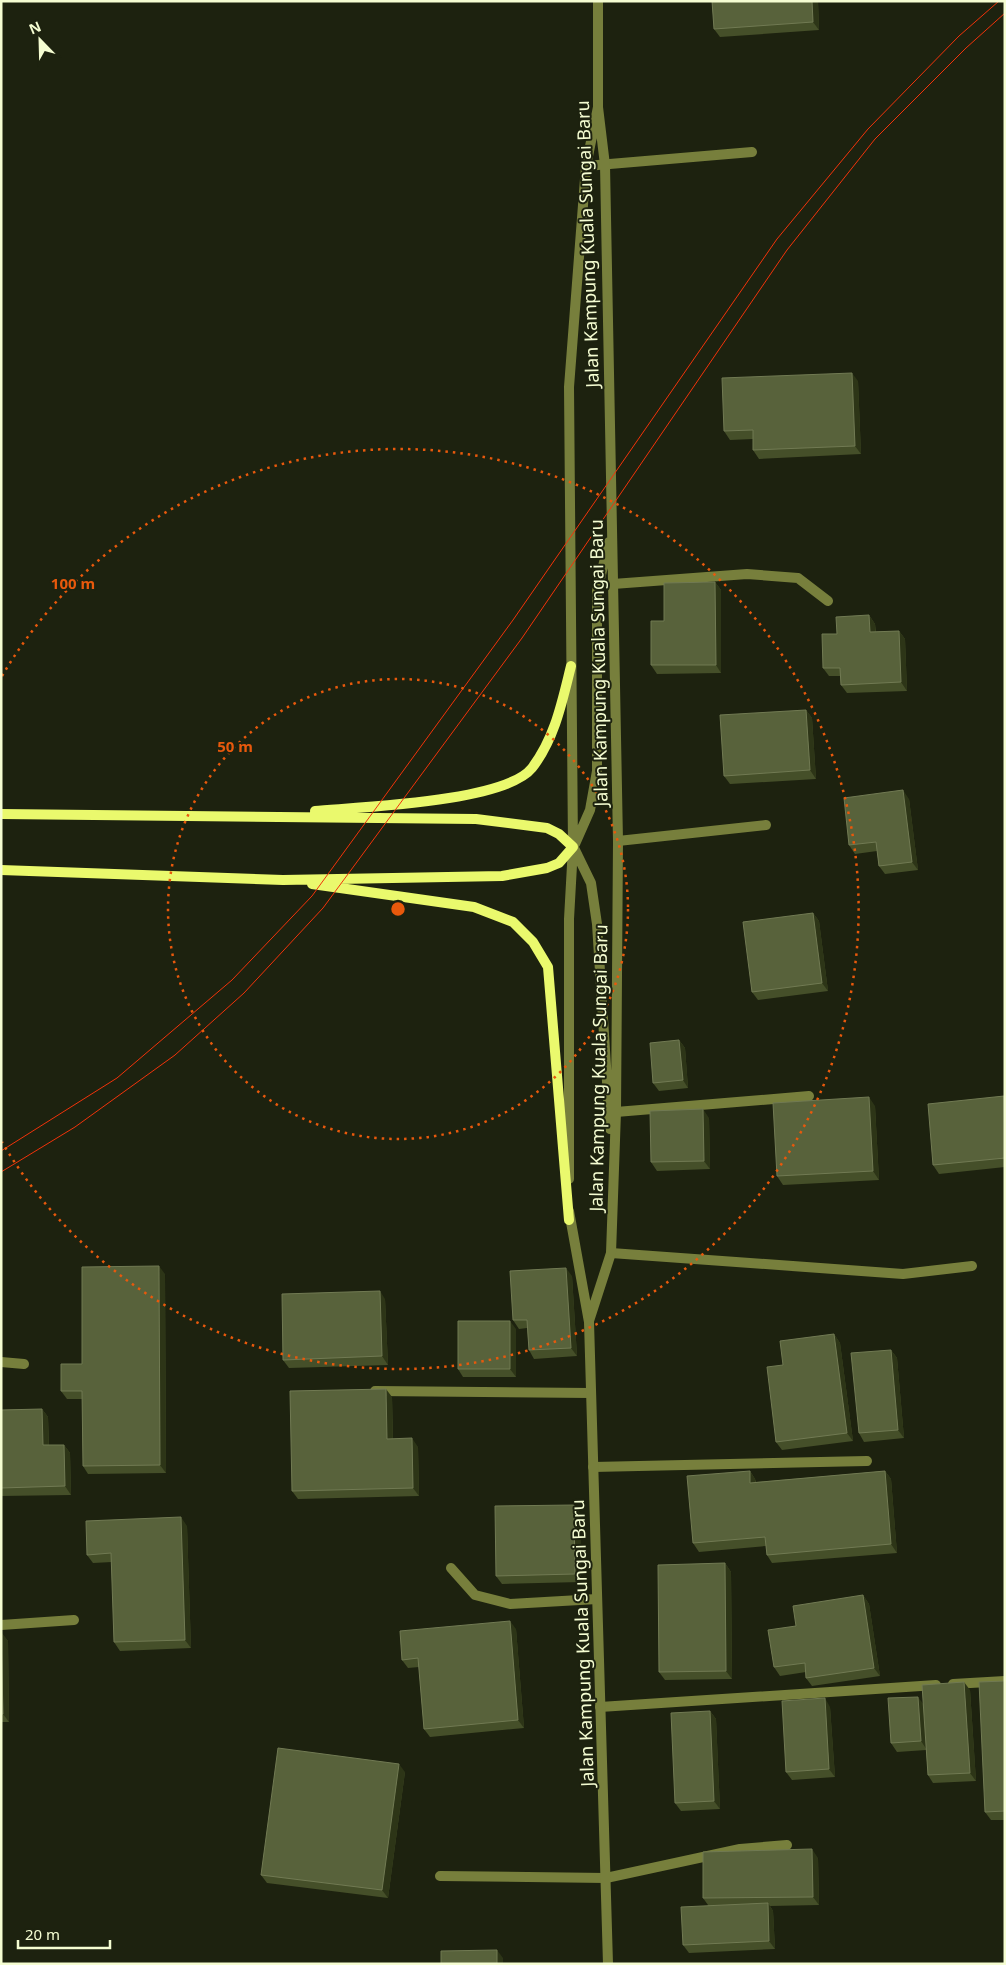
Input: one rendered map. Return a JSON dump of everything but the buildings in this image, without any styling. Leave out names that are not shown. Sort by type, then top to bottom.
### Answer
[{"type":"main road","points":[[266,816],[476,794],[506,785],[531,769],[555,729],[571,666]]},
{"type":"main road","points":[[1,814],[476,819],[547,828],[559,834],[573,847],[559,863],[547,868],[502,876],[283,880],[1,870]]},
{"type":"main road","points":[[283,880],[474,906],[513,922],[533,942],[548,968],[570,1220]]},
{"type":"street","name":"Jalan Kampung Kuala Sungai Baru","points":[[589,1322],[611,1253],[616,1112],[618,841],[604,165],[598,107],[598,1]]},
{"type":"street","name":"Jalan Kampung Kuala Sungai Baru","points":[[598,107],[586,166],[569,387],[573,847],[569,919],[570,1220],[589,1322],[608,1964]]},
{"type":"street","points":[[586,166],[752,152]]},
{"type":"street","points":[[612,528],[596,591],[597,771],[590,810],[573,847],[591,884],[597,924],[605,1082],[614,1168]]},
{"type":"street","points":[[613,584],[747,574],[798,578],[828,601]]},
{"type":"street","points":[[618,841],[766,825]]},
{"type":"street","points":[[616,1112],[809,1096]]},
{"type":"street","points":[[611,1253],[903,1274],[972,1266]]},
{"type":"street","points":[[1,1362],[24,1364]]},
{"type":"street","points":[[368,1391],[591,1393]]},
{"type":"street","points":[[593,1467],[867,1461]]},
{"type":"street","points":[[450,1568],[475,1595],[510,1604],[597,1599]]},
{"type":"street","points":[[1,1625],[74,1620]]},
{"type":"street","points":[[600,1707],[1005,1681]]},
{"type":"street","points":[[440,1876],[606,1878],[740,1850],[787,1844]]},
{"type":"tram line","points":[[1,1151],[117,1078],[232,980],[312,896],[513,620],[777,239],[868,129],[959,36],[999,1]]},
{"type":"tram line","points":[[1,1172],[75,1127],[175,1055],[244,993],[323,908],[522,638],[787,250],[875,139],[966,48],[1005,13]]}]
